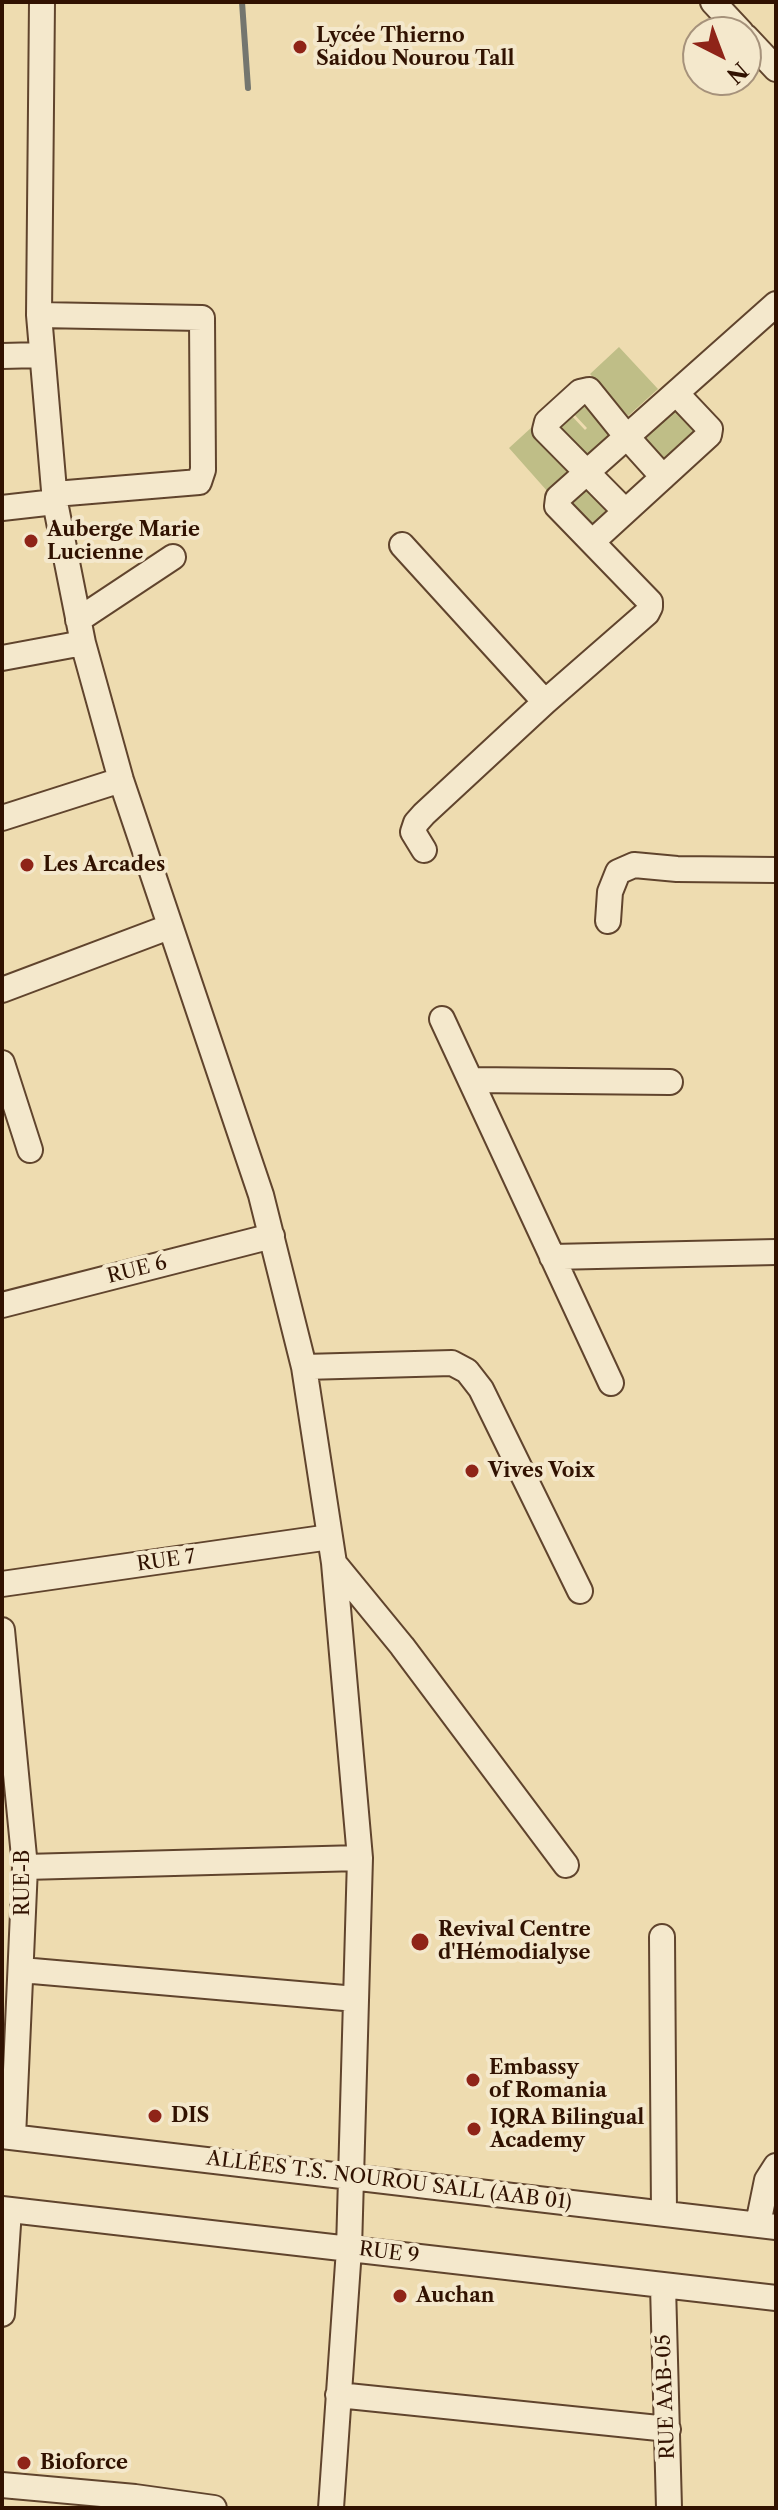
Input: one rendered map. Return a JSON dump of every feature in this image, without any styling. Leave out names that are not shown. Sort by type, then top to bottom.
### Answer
[{"type":"street","points":[[42,2],[39,315],[55,498],[81,631],[121,780],[261,1195],[272,1236],[304,1367],[334,1563],[360,1858],[349,2249],[331,2508]]},
{"type":"street","points":[[762,54],[776,69]]},
{"type":"street","points":[[424,850],[413,832],[416,823],[650,607],[650,602],[557,506],[556,501],[776,304]]},
{"type":"street","points":[[2,508],[55,498],[199,482],[203,470],[202,318],[39,315]]},
{"type":"street","points":[[2,356],[41,355]]},
{"type":"street","points":[[625,511],[545,430],[547,422],[580,392],[589,390],[663,477]]},
{"type":"street","points":[[592,542],[711,432],[676,393]]},
{"type":"street","points":[[402,545],[545,702]]},
{"type":"street","points":[[2,658],[81,631],[173,557]]},
{"type":"street","points":[[2,818],[121,780]]},
{"type":"street","points":[[608,921],[610,892],[618,872],[634,865],[677,869],[776,870]]},
{"type":"street","points":[[2,990],[169,927]]},
{"type":"street","points":[[442,1019],[611,1383]]},
{"type":"street","points":[[2,1063],[30,1150]]},
{"type":"street","points":[[471,1080],[670,1082]]},
{"type":"street","name":"RUE 6","points":[[2,1305],[272,1236]]},
{"type":"street","points":[[552,1257],[776,1252]]},
{"type":"street","points":[[304,1367],[452,1363],[467,1371],[481,1389],[580,1591]]},
{"type":"street","name":"RUE 7","points":[[2,1584],[330,1537]]},
{"type":"street","points":[[334,1563],[402,1646],[566,1865]]},
{"type":"street","name":"RUE-B","points":[[2,1630],[25,1867],[21,1970],[10,2036],[8,2137]]},
{"type":"street","points":[[25,1867],[360,1858]]},
{"type":"street","points":[[662,1937],[664,2213]]},
{"type":"street","points":[[21,1970],[356,1999]]},
{"type":"street","name":"ALLÉES T.S. NOUROU SALL (AAB 01)","points":[[8,2137],[767,2226]]},
{"type":"street","points":[[767,2226],[767,2180],[776,2166]]},
{"type":"street","points":[[2,2314],[5,2210]]},
{"type":"street","name":"RUE 9","points":[[5,2210],[776,2298]]},
{"type":"street","name":"RUE AAB-05","points":[[663,2286],[669,2508]]},
{"type":"street","points":[[338,2395],[668,2429]]},
{"type":"street","points":[[2,2485],[135,2497],[214,2508]]},
{"type":"shaded area","points":[[619,347],[658,389],[628,416],[590,374]]},
{"type":"shaded area","points":[[581,401],[610,436],[590,455],[583,452],[557,423],[569,413],[585,430],[587,428],[571,411]]},
{"type":"shaded area","points":[[670,406],[681,408],[696,425],[697,436],[668,461],[658,461],[642,443],[643,431]]},
{"type":"shaded area","points":[[532,427],[571,471],[548,492],[509,448]]},
{"type":"shaded area","points":[[584,485],[610,507],[610,515],[596,527],[589,527],[570,506],[569,499]]},
{"type":"waterway","points":[[242,2],[248,88]]},
{"type":"place","name":"Lycée Thierno Saidou Nourou Tall","points":[[300,47]]},
{"type":"place","name":"Auberge Marie Lucienne","points":[[31,541]]},
{"type":"place","name":"Les Arcades","points":[[27,865]]},
{"type":"place","name":"Vives Voix","points":[[472,1471]]},
{"type":"place","name":"Revival Centre d'Hémodialyse","points":[[420,1942]]},
{"type":"place","name":"Embassy of Romania","points":[[473,2080]]},
{"type":"place","name":"DIS","points":[[155,2116]]},
{"type":"place","name":"IQRA Bilingual Academy","points":[[474,2129]]},
{"type":"place","name":"Auchan","points":[[400,2296]]},
{"type":"place","name":"Bioforce","points":[[24,2463]]}]
